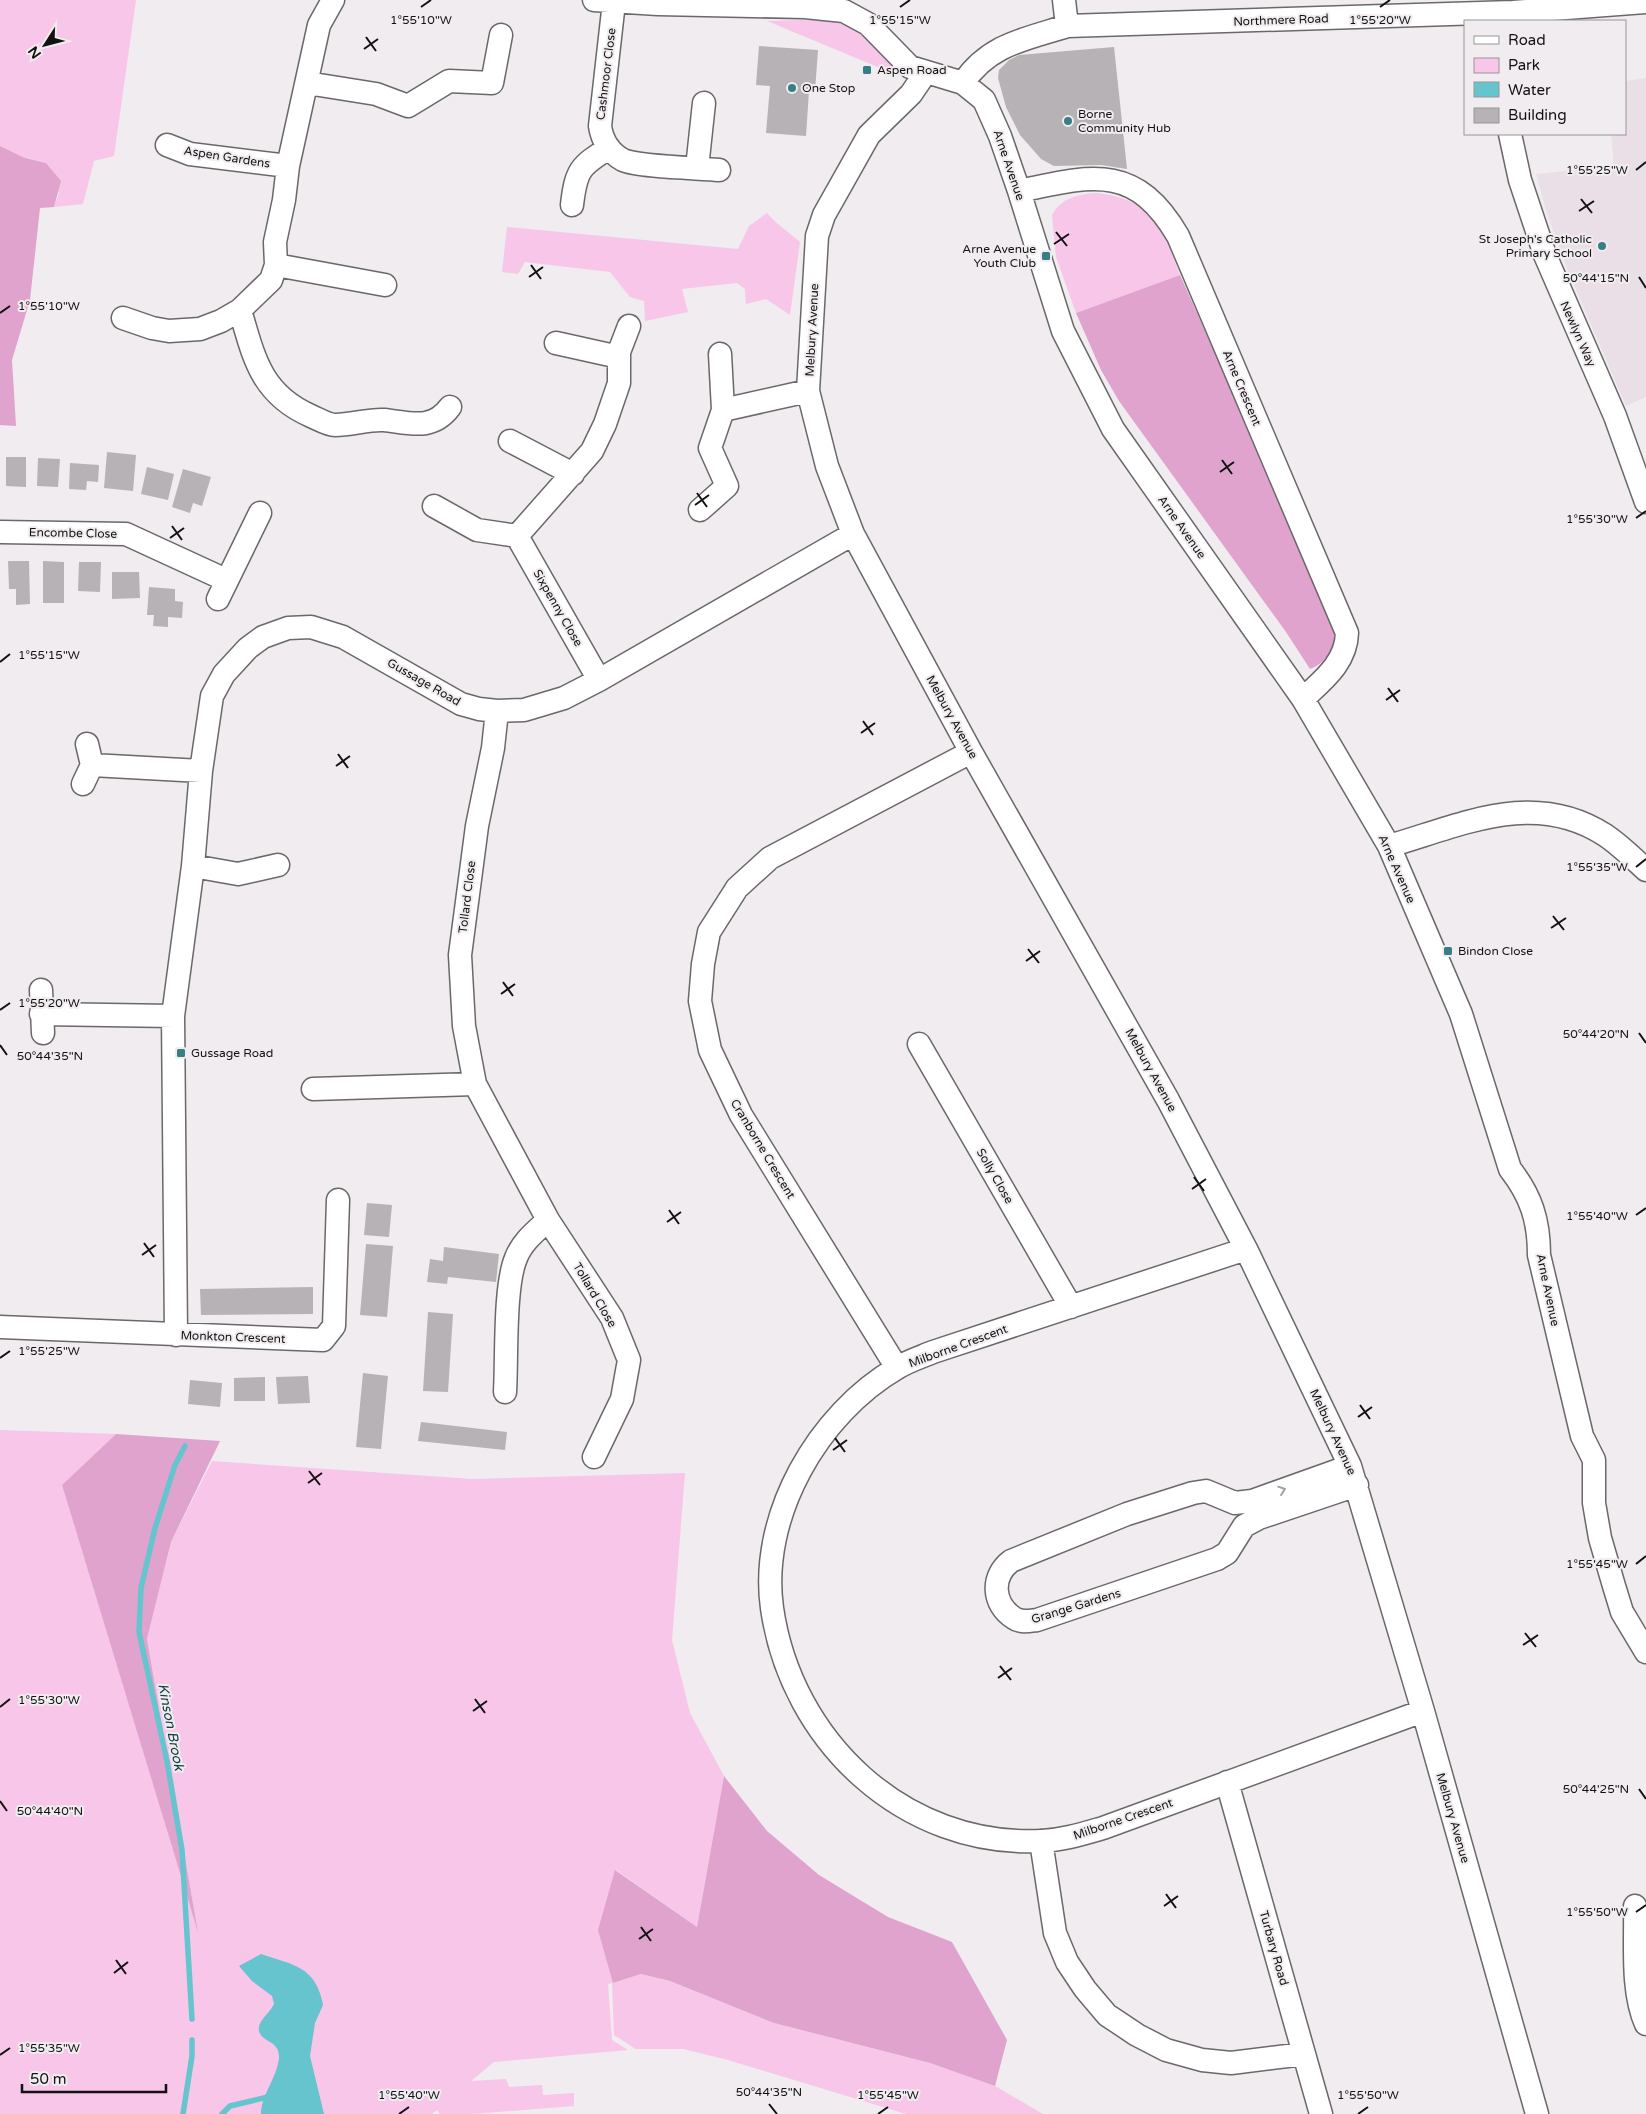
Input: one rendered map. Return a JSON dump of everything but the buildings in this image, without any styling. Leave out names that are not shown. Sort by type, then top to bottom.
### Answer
[{"type":"street","name":"Aspen Gardens","points":[[276,265],[275,242],[284,200],[288,166],[319,25],[333,0]]},
{"type":"street","points":[[1064,0],[1067,26]]},
{"type":"street","points":[[604,1],[804,7],[844,11],[868,24],[910,67],[963,83]]},
{"type":"street","name":"Cashmoor Close","points":[[604,1],[600,126],[601,134],[609,148]]},
{"type":"street","name":"Northmere Road","points":[[963,83],[979,62],[999,49],[1067,26],[1513,12],[1646,2]]},
{"type":"street","points":[[307,83],[376,94],[408,106],[449,81],[492,83],[501,35]]},
{"type":"street","name":"Melbury Avenue","points":[[926,72],[910,94],[869,136],[824,215],[817,236],[808,391],[827,466],[853,534],[971,752],[1168,1100],[1246,1249],[1353,1476],[1423,1711],[1537,2114]]},
{"type":"street","name":"Arne Avenue","points":[[963,83],[984,100],[992,118],[1019,191],[1063,330],[1112,429],[1302,699],[1389,846],[1461,1014],[1510,1169],[1526,1190],[1529,1198],[1539,1231],[1539,1255],[1582,1436],[1594,1460],[1594,1503],[1600,1538],[1622,1612],[1646,1652]]},
{"type":"street","points":[[697,168],[704,103]]},
{"type":"street","name":"Newlyn Way","points":[[1510,135],[1520,180],[1545,256],[1615,416],[1646,502]]},
{"type":"street","name":"Aspen Gardens","points":[[167,145],[190,154],[288,166]]},
{"type":"street","points":[[572,205],[575,181],[585,163],[609,148],[625,161],[719,170]]},
{"type":"street","name":"Arne Crescent","points":[[1019,191],[1077,179],[1102,179],[1127,184],[1154,202],[1166,216],[1178,236],[1347,633],[1346,645],[1336,666],[1302,699]]},
{"type":"street","points":[[123,318],[152,328],[173,331],[200,329],[221,321],[240,310],[270,280],[276,265],[385,285]]},
{"type":"street","points":[[240,310],[256,363],[265,380],[274,392],[298,410],[334,425],[376,420],[418,424],[435,421],[443,416],[450,406]]},
{"type":"street","points":[[434,506],[476,530],[517,536],[592,451],[605,424],[619,383],[619,357],[629,326]]},
{"type":"street","points":[[556,343],[619,357]]},
{"type":"street","points":[[700,510],[727,486],[710,448],[724,410],[720,354]]},
{"type":"street","points":[[724,410],[808,391]]},
{"type":"street","points":[[510,441],[573,474]]},
{"type":"street","name":"Encombe Close","points":[[0,532],[126,534],[222,589],[260,513]]},
{"type":"street","name":"Gussage Road","points":[[176,1335],[173,1016],[193,866],[201,771],[212,696],[217,684],[235,660],[263,637],[288,628],[311,627],[343,637],[461,704],[498,711],[524,710],[552,702],[599,680],[853,534]]},
{"type":"street","name":"Sixpenny Close","points":[[517,536],[599,680]]},
{"type":"street","name":"Tollard Close","points":[[498,711],[493,748],[477,826],[460,955],[464,1026],[476,1084],[548,1220],[612,1318],[629,1360],[622,1399],[594,1457]]},
{"type":"street","name":"Cranborne Crescent","points":[[898,1368],[741,1115],[710,1050],[700,1001],[703,964],[709,932],[737,888],[770,858],[971,752]]},
{"type":"street","points":[[87,765],[201,771]]},
{"type":"street","points":[[1389,846],[1496,814],[1536,812],[1558,815],[1582,823],[1604,835],[1646,870]]},
{"type":"street","points":[[193,866],[238,874],[278,865]]},
{"type":"street","points":[[41,990],[42,1023],[173,1016]]},
{"type":"street","name":"Solly Close","points":[[919,1044],[1071,1307]]},
{"type":"street","points":[[313,1089],[476,1084]]},
{"type":"street","name":"Monkton Crescent","points":[[0,1328],[323,1340],[334,1326],[338,1200]]},
{"type":"street","points":[[505,1392],[510,1291],[516,1258],[529,1237],[548,1220]]},
{"type":"street","name":"Milborne Crescent","points":[[1246,1249],[933,1352],[898,1368],[864,1392],[833,1423],[807,1459],[790,1492],[778,1527],[771,1567],[772,1607],[780,1647],[794,1685],[813,1722],[835,1750],[859,1774],[890,1799],[924,1819],[969,1834],[1014,1840],[1041,1841],[1067,1838],[1103,1828],[1423,1711]]},
{"type":"street","name":"Grange Gardens","points":[[1353,1476],[1244,1526],[1227,1553],[1217,1559],[1037,1620],[1024,1622],[1014,1618],[999,1598],[997,1588],[998,1574],[1006,1565],[1021,1555],[1127,1514],[1193,1492],[1206,1491],[1235,1503],[1252,1501],[1353,1476]]},
{"type":"street","name":"Turbary Road","points":[[1227,1782],[1320,2114]]},
{"type":"street","points":[[1041,1841],[1055,1933],[1068,1962],[1085,1989],[1107,2015],[1137,2035],[1166,2050],[1202,2060],[1231,2063],[1304,2054]]},
{"type":"street","points":[[1635,1906],[1637,1992],[1640,2011],[1646,2024]]},
{"type":"shaded area","name":"St Joseph's Catholic Primary School","points":[[1646,78],[1646,397],[1626,406],[1570,276],[1548,217],[1536,174],[1614,166],[1611,135],[1626,135],[1626,81]]},
{"type":"shaded area","points":[[0,146],[25,158],[46,163],[61,181],[54,207],[40,208],[30,300],[12,360],[16,426],[0,425]]},
{"type":"shaded area","points":[[1180,275],[1336,624],[1335,638],[1331,651],[1323,661],[1310,669],[1286,632],[1119,401],[1101,370],[1076,313]]},
{"type":"shaded area","points":[[116,1434],[220,1441],[171,1542],[147,1639],[198,1932],[62,1485]]},
{"type":"shaded area","points":[[724,1776],[767,1831],[819,1875],[888,1917],[952,1942],[1007,2040],[995,2086],[930,2063],[774,2023],[670,1981],[641,1974],[613,1983],[598,1930],[615,1870],[697,1927]]},
{"type":"green space","points":[[0,0],[136,0],[114,156],[94,161],[83,204],[54,207],[59,193],[46,163],[25,158],[0,146]]},
{"type":"green space","points":[[826,19],[852,23],[895,63],[897,75],[767,21]]},
{"type":"green space","points":[[1097,193],[1116,196],[1143,209],[1161,230],[1180,275],[1076,313],[1056,257],[1052,215],[1060,205],[1071,198]]},
{"type":"green space","points":[[767,213],[800,242],[790,315],[766,299],[746,304],[745,289],[737,283],[682,289],[688,312],[645,321],[644,301],[630,297],[610,272],[525,262],[518,274],[502,272],[507,227],[738,249],[749,226]]},
{"type":"green space","points":[[0,1430],[116,1434],[62,1485],[197,1926],[147,1639],[171,1542],[212,1461],[473,1479],[685,1473],[672,1640],[690,1713],[724,1776],[697,1927],[616,1870],[613,1983],[641,1974],[670,1981],[774,2023],[930,2063],[995,2086],[1043,2114],[906,2114],[728,2060],[683,2049],[636,2049],[614,2035],[612,1983],[608,1984],[612,2040],[628,2050],[494,2062],[471,2081],[506,2079],[509,2087],[542,2085],[543,2095],[574,2093],[574,2106],[471,2114],[440,2114],[437,2110],[432,2114],[0,2114]]},
{"type":"water","points":[[261,1954],[301,1969],[315,1982],[320,1992],[323,2005],[315,2023],[310,2056],[324,2114],[261,2114],[264,2100],[278,2065],[279,2052],[274,2045],[261,2035],[259,2027],[274,2004],[272,1996],[252,1981],[239,1966]]},
{"type":"waterway","name":"Kinson Brook","points":[[185,1446],[175,1465],[155,1528],[141,1588],[139,1632],[167,1761],[182,1850],[192,2019]]},
{"type":"waterway","name":"Kinson Brook","points":[[183,2114],[192,2056],[192,2040]]},
{"type":"waterway","name":"Kinson Brook","points":[[222,2114],[230,2106],[272,2096]]},
{"type":"place","name":"Aspen Road","points":[[867,70]]},
{"type":"place","name":"One Stop","points":[[792,88]]},
{"type":"place","name":"Borne Community Hub","points":[[1068,121]]},
{"type":"place","name":"St Joseph's Catholic Primary School","points":[[1602,246]]},
{"type":"place","name":"Arne Avenue Youth Club","points":[[1046,256]]},
{"type":"place","name":"Bindon Close","points":[[1448,951]]},
{"type":"place","name":"Gussage Road","points":[[181,1053]]}]
